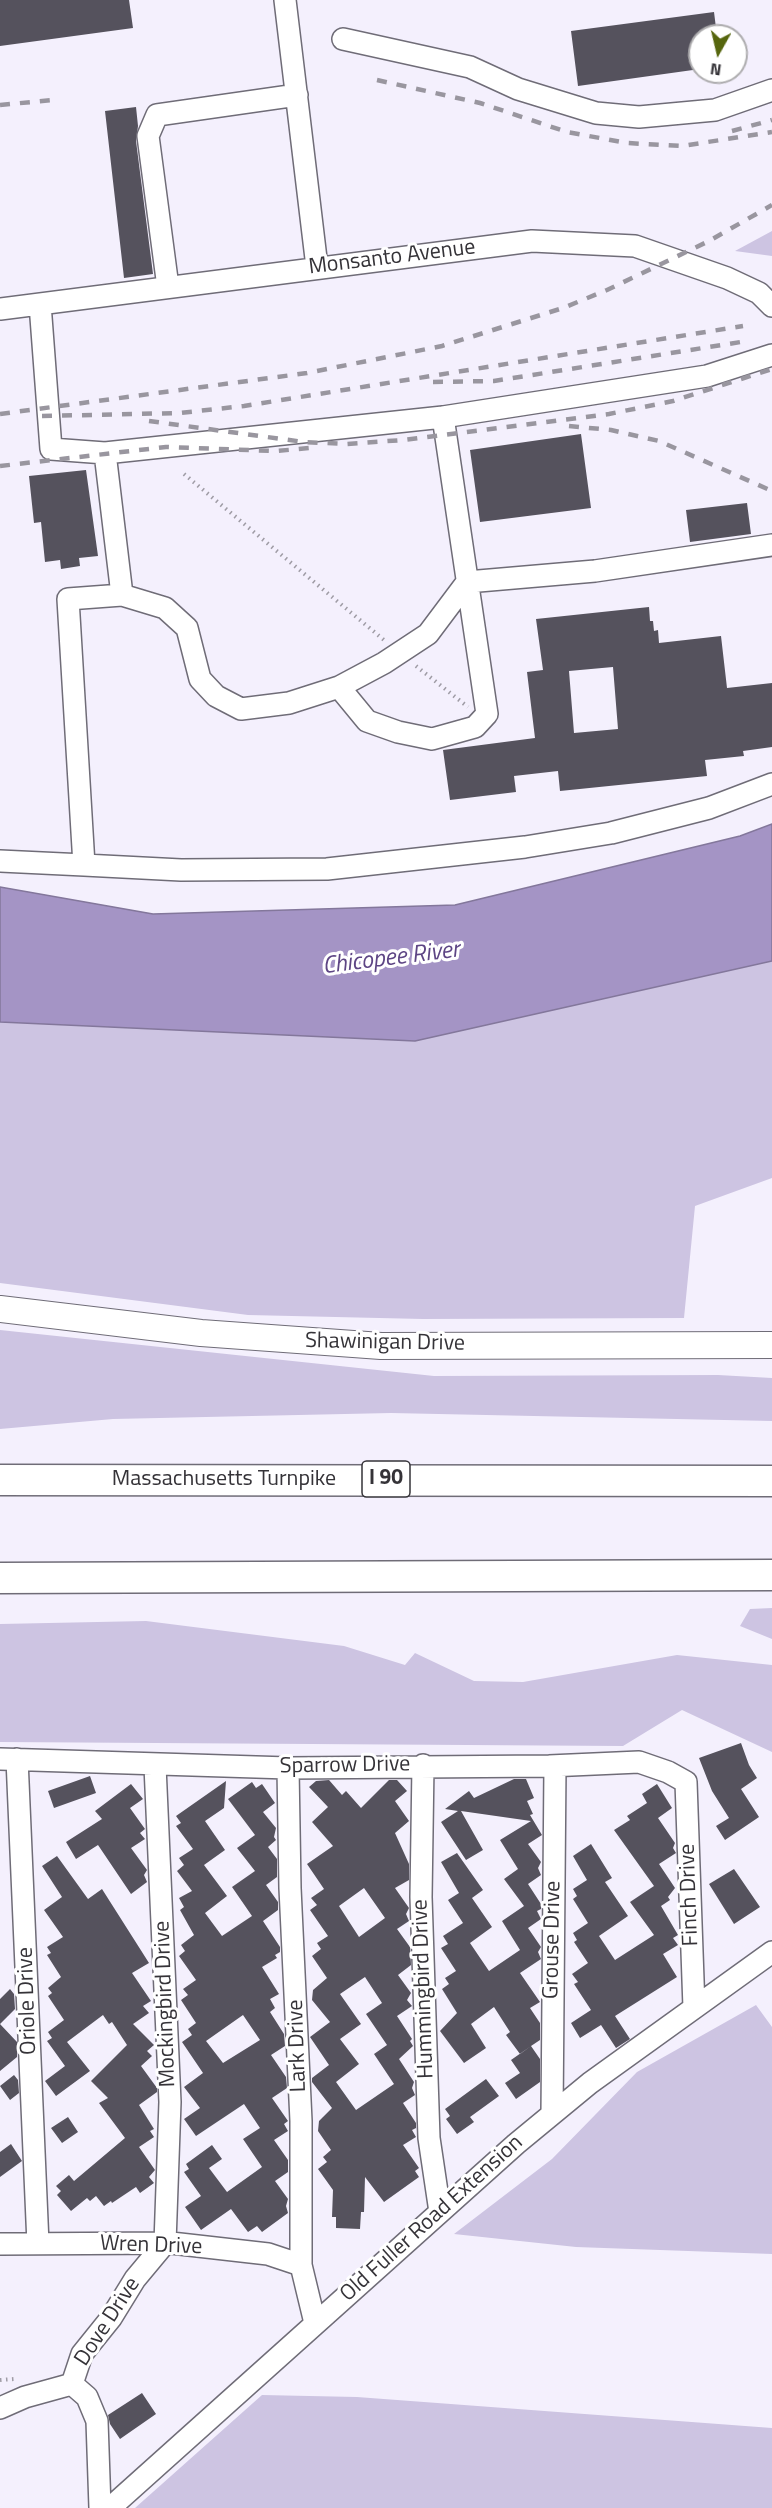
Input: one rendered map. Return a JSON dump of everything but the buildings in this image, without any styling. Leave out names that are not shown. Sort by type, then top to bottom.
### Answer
[{"type":"highway","name":"Massachusetts Turnpike","points":[[0,1480],[758,1481]]},
{"type":"highway","points":[[0,1578],[772,1575]]},
{"type":"main road","name":"Shawinigan Drive","points":[[0,1309],[201,1333],[381,1346],[772,1345]]},
{"type":"street","points":[[285,0],[317,267]]},
{"type":"street","points":[[344,39],[470,67],[518,89],[596,113],[639,117],[715,110],[772,90]]},
{"type":"street","points":[[168,287],[148,136],[157,115],[297,95]]},
{"type":"street","name":"Monsanto Avenue","points":[[0,309],[532,240],[635,246],[727,278],[759,293],[772,306]]},
{"type":"street","points":[[40,304],[51,449],[105,453],[443,417],[707,376],[772,355]]},
{"type":"street","points":[[339,687],[367,721],[398,732],[432,739],[475,727],[487,714],[443,417]]},
{"type":"street","points":[[105,453],[122,595]]},
{"type":"street","points":[[84,865],[68,599],[122,595],[165,608],[187,628],[200,679],[216,696],[241,709],[289,703],[339,687],[428,634],[467,582],[595,571],[772,545]]},
{"type":"street","points":[[0,861],[182,870],[327,869],[525,847],[611,833],[709,807],[772,784]]},
{"type":"street","points":[[758,1481],[772,1471]]},
{"type":"street","name":"Sparrow Drive","points":[[9,1759],[155,1766],[288,1768],[423,1765],[555,1766],[639,1762],[668,1772],[686,1782]]},
{"type":"street","name":"Oriole Drive","points":[[9,1759],[38,2244]]},
{"type":"street","name":"Hummingbird Drive","points":[[423,1765],[421,1896],[428,2115],[440,2212]]},
{"type":"street","name":"Mockingbird Drive","points":[[155,1766],[170,2102],[165,2243]]},
{"type":"street","name":"Grouse Drive","points":[[552,2114],[555,1766]]},
{"type":"street","name":"Lark Drive","points":[[288,1768],[290,1888],[301,2121],[301,2265],[315,2323]]},
{"type":"street","name":"Finch Drive","points":[[686,1782],[694,2008]]},
{"type":"street","name":"Old Fuller Road Extension","points":[[110,2508],[552,2114],[772,1952]]},
{"type":"street","name":"Wren Drive","points":[[0,2244],[165,2243],[268,2254],[301,2265]]},
{"type":"street","name":"Dove Drive","points":[[100,2508],[98,2421],[87,2397],[72,2384],[82,2354],[111,2318],[135,2279],[165,2243]]},
{"type":"street","points":[[0,2408],[25,2397],[72,2384]]},
{"type":"path","points":[[184,474],[465,706],[486,708]]},
{"type":"shaded area","points":[[772,231],[772,256],[735,251]]},
{"type":"shaded area","points":[[772,961],[772,1178],[695,1206],[684,1318],[423,1319],[248,1315],[0,1283],[0,1022],[415,1041]]},
{"type":"shaded area","points":[[0,1330],[434,1376],[718,1375],[772,1378],[772,1421],[391,1413],[113,1419],[0,1429]]},
{"type":"shaded area","points":[[772,1608],[772,1639],[740,1626],[750,1609]]},
{"type":"shaded area","points":[[146,1621],[344,1646],[405,1665],[415,1653],[474,1681],[523,1682],[677,1655],[772,1665],[772,1752],[682,1710],[623,1746],[0,1742],[0,1624]]},
{"type":"shaded area","points":[[756,2005],[772,2027],[772,2254],[576,2247],[454,2234],[552,2159],[637,2072]]},
{"type":"shaded area","points":[[262,2395],[357,2397],[772,2428],[772,2508],[135,2508]]},
{"type":"water","name":"Chicopee River","points":[[772,824],[772,961],[415,1041],[0,1022],[0,887],[153,914],[455,905],[740,836]]},
{"type":"railway","points":[[377,80],[480,103],[567,132],[627,143],[682,146],[772,132]]},
{"type":"railway","points":[[0,105],[53,100]]},
{"type":"railway","points":[[732,131],[772,120]]},
{"type":"railway","points":[[0,414],[307,373],[442,346],[563,308],[607,290],[709,241],[772,205]]},
{"type":"railway","points":[[42,416],[180,413],[244,406],[743,326]]},
{"type":"railway","points":[[433,382],[494,381],[747,341]]},
{"type":"railway","points":[[149,421],[304,442],[347,444],[403,440],[609,414],[673,401],[772,369]]},
{"type":"railway","points":[[569,426],[611,430],[659,441],[772,491]]},
{"type":"railway","points":[[0,466],[166,447],[276,451],[310,448]]}]
